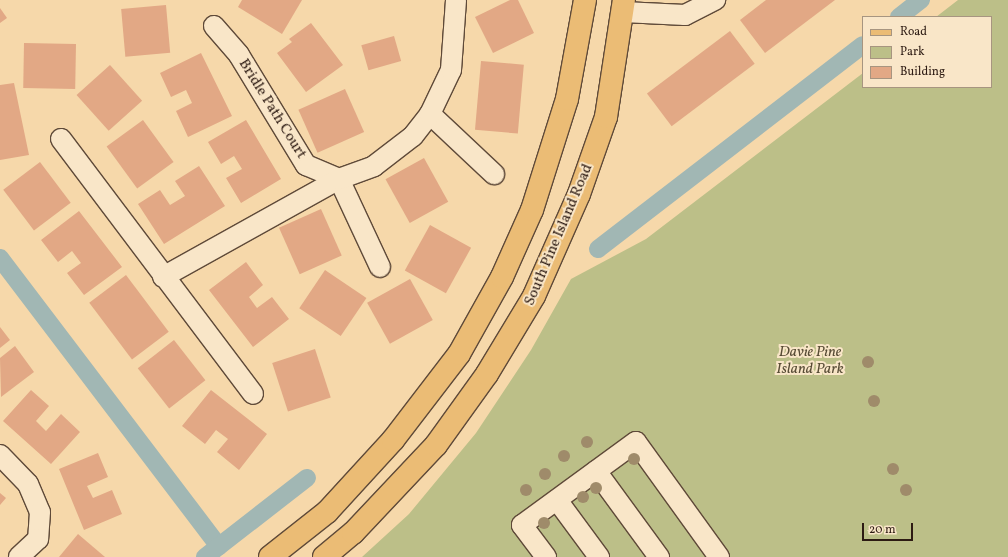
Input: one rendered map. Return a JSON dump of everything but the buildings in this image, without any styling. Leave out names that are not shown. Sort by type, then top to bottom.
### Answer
[{"type":"main road","points":[[270,557],[327,512],[393,440],[459,354],[502,277],[532,210],[567,99],[585,0]]},
{"type":"main road","name":"South Pine Island Road","points":[[324,557],[353,533],[420,464],[487,374],[534,296],[579,194],[606,117],[624,6]]},
{"type":"street","points":[[163,277],[339,179],[374,166],[413,136],[430,114],[451,70],[456,0]]},
{"type":"street","points":[[624,6],[685,15],[715,0]]},
{"type":"street","name":"Bridle Path Court","points":[[214,26],[239,56],[306,165],[339,179]]},
{"type":"street","points":[[430,114],[494,174]]},
{"type":"street","points":[[62,139],[163,277],[253,394]]},
{"type":"street","points":[[339,179],[380,267]]},
{"type":"street","points":[[546,557],[522,525],[636,442],[719,557]]},
{"type":"street","points":[[0,455],[28,484],[40,512],[38,539],[19,557]]},
{"type":"street","points":[[596,471],[659,557]]},
{"type":"street","points":[[557,500],[599,557]]},
{"type":"green space","name":"Davie Pine Island Park","points":[[958,0],[1008,0],[1008,557],[362,557],[409,514],[476,433],[531,350],[571,279],[646,239],[862,74],[862,88],[992,88],[992,16],[937,16]]},
{"type":"waterway","points":[[900,16],[921,0]]},
{"type":"waterway","points":[[598,249],[862,46]]},
{"type":"waterway","points":[[0,258],[219,546]]},
{"type":"waterway","points":[[205,557],[307,478]]}]
